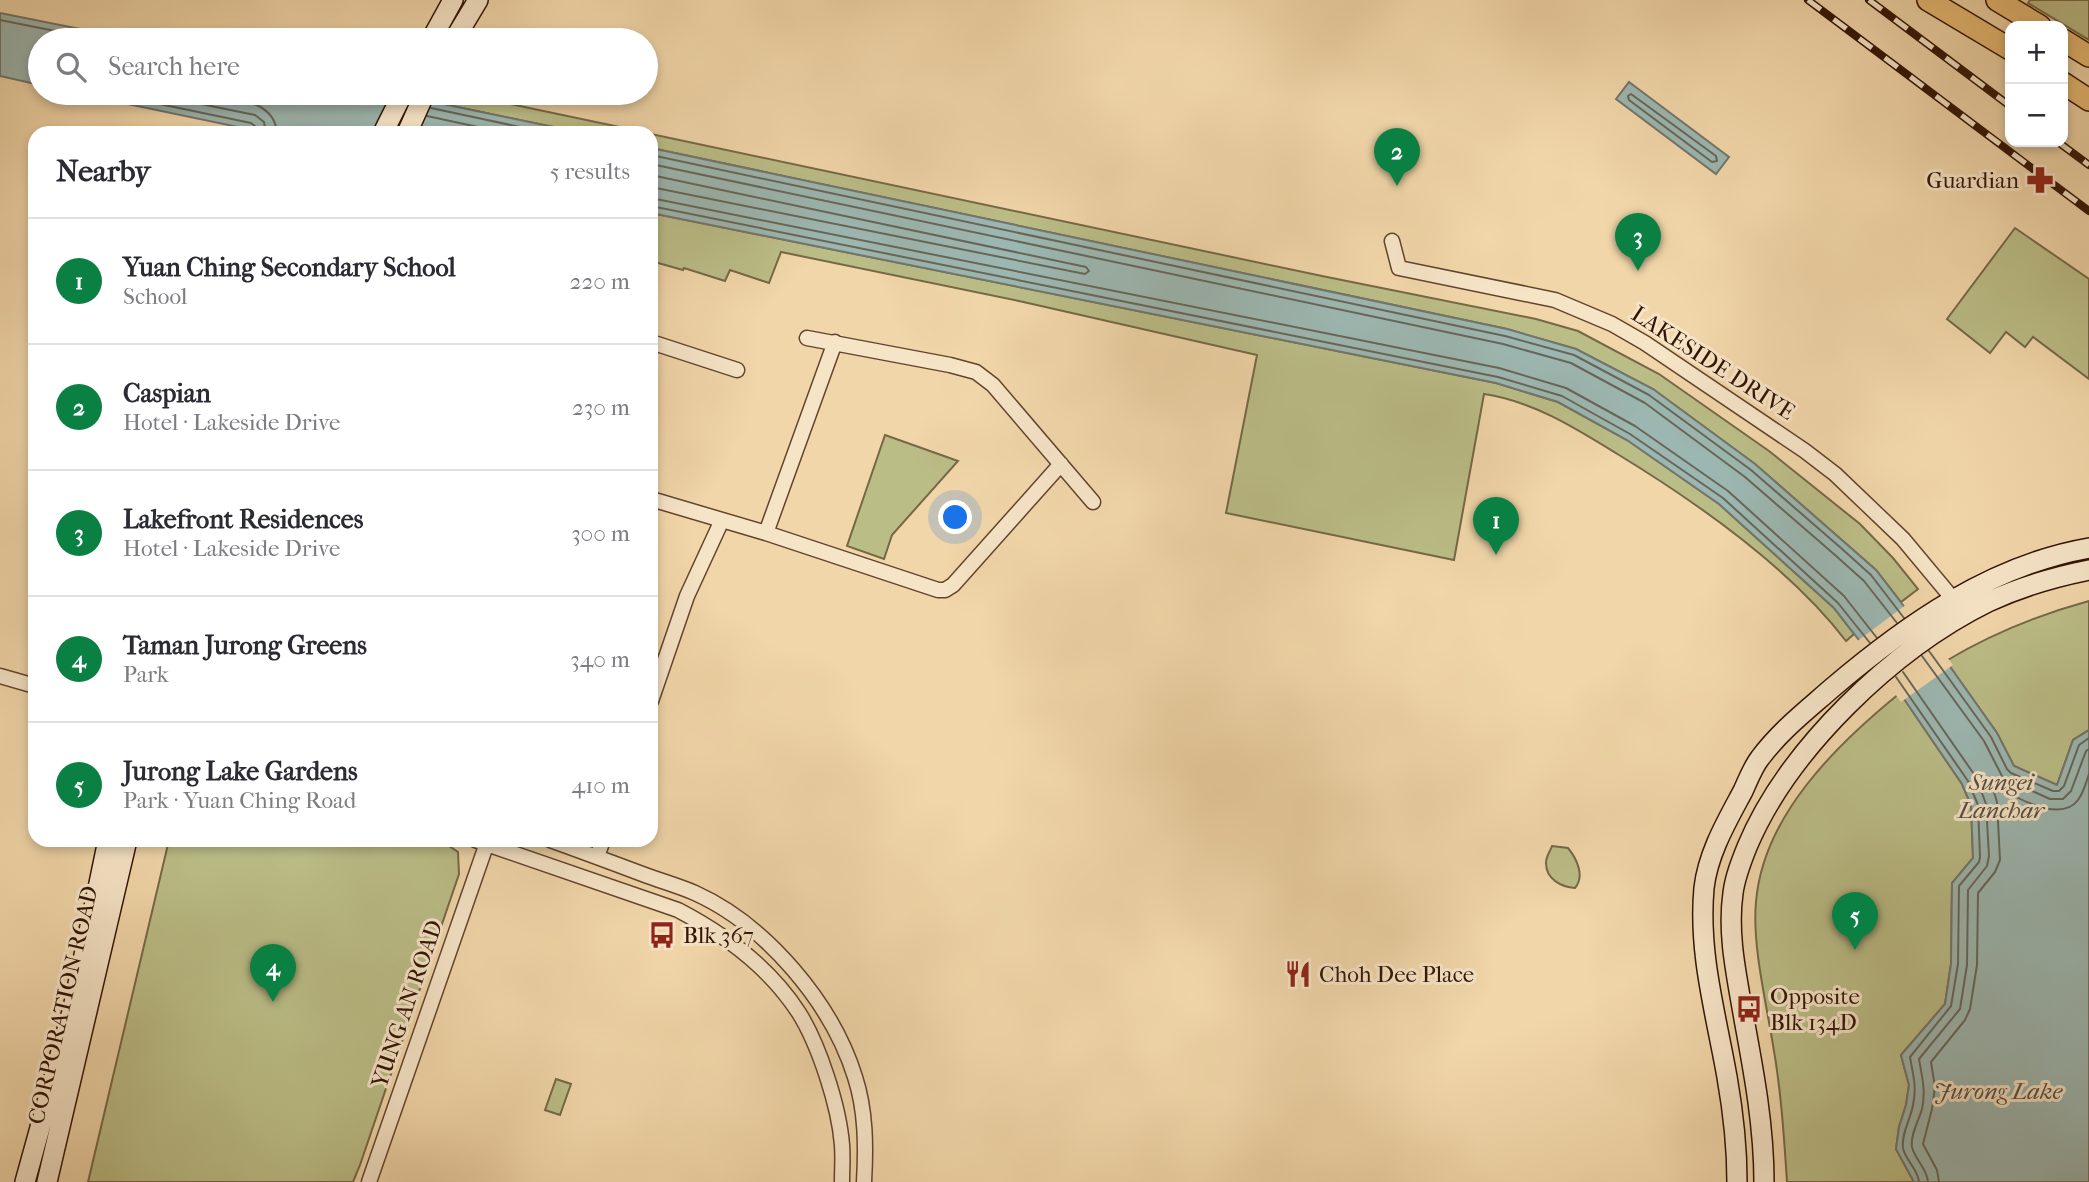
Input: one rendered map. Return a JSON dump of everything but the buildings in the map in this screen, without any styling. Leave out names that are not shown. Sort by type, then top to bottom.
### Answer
[{"type":"main road","points":[[1928,0],[2005,47]]},
{"type":"main road","points":[[1997,0],[2032,21]]},
{"type":"main road","points":[[2068,43],[2089,56]]},
{"type":"main road","points":[[2065,84],[2089,100]]},
{"type":"street","points":[[438,28],[453,0]]},
{"type":"street","points":[[461,28],[478,0]]},
{"type":"street","points":[[386,126],[397,105]]},
{"type":"street","points":[[410,126],[420,105]]},
{"type":"street","name":"LAKESIDE DRIVE","points":[[1392,242],[1399,268],[1555,300],[1612,324],[1645,342],[1835,474],[1903,539],[1959,607]]},
{"type":"street","points":[[807,338],[976,372],[993,385],[1093,502]]},
{"type":"street","points":[[766,533],[835,342]]},
{"type":"street","points":[[658,344],[737,370]]},
{"type":"street","points":[[658,501],[766,533],[937,590],[945,590],[953,585],[1060,464]]},
{"type":"street","points":[[658,681],[687,596],[722,520]]},
{"type":"street","points":[[1764,1182],[1758,1098],[1734,960],[1731,917],[1733,891],[1740,863],[1758,821],[1783,780],[1817,736],[1880,675],[1932,637],[1959,607],[2017,568],[2089,548]]},
{"type":"street","points":[[1737,1182],[1730,1099],[1712,1009],[1703,945],[1704,886],[1709,865],[1728,818],[1759,759],[1796,719],[1867,658],[1919,621],[2059,576],[2089,570]]},
{"type":"street","points":[[0,676],[28,684]]},
{"type":"street","name":"CORPORATION ROAD","points":[[25,1182],[73,1008],[107,847]]},
{"type":"street","name":"CORPORATION ROAD","points":[[47,1182],[125,847]]},
{"type":"street","name":"YUNG AN ROAD","points":[[369,1182],[481,847]]},
{"type":"street","points":[[500,847],[678,910],[708,926],[768,975],[799,1013],[831,1089],[842,1143],[842,1182]]},
{"type":"street","points":[[569,847],[695,893],[716,904],[750,926],[783,959],[815,998],[839,1035],[856,1078],[866,1139],[864,1182]]},
{"type":"street","points":[[597,857],[601,847]]},
{"type":"green space","points":[[2030,0],[2089,0],[2089,40],[2068,27],[2068,21],[2058,21],[2028,3]]},
{"type":"green space","points":[[448,105],[515,105],[615,126],[548,126]]},
{"type":"green space","points":[[658,135],[1536,319],[1578,331],[1659,374],[1769,451],[1860,524],[1918,589],[1901,602],[1876,570],[1755,464],[1653,389],[1576,349],[1507,329],[658,149]]},
{"type":"green space","points":[[658,214],[1496,383],[1558,402],[1627,440],[1719,504],[1834,608],[1854,634],[1846,641],[1824,614],[1770,563],[1679,494],[1571,426],[1520,403],[1484,394],[1454,560],[1226,513],[1257,355],[1019,301],[781,252],[769,283],[730,270],[725,281],[684,268],[683,270],[658,263]]},
{"type":"green space","points":[[2015,228],[2089,279],[2089,379],[2033,337],[2025,347],[2006,332],[1990,353],[1947,319]]},
{"type":"green space","points":[[885,435],[958,461],[892,535],[884,559],[847,546]]},
{"type":"green space","points":[[2089,601],[2089,730],[2073,740],[2057,785],[2014,766],[1997,733],[1946,661],[2015,626]]},
{"type":"green space","points":[[1900,693],[1962,784],[1971,805],[1973,858],[1952,883],[1951,964],[1945,1004],[1901,1055],[1909,1085],[1896,1149],[1914,1182],[1787,1182],[1778,1079],[1756,936],[1756,902],[1762,870],[1772,840],[1807,785],[1851,736]]},
{"type":"green space","points":[[1552,846],[1568,848],[1574,857],[1580,873],[1575,888],[1551,878],[1546,861]]},
{"type":"green space","points":[[167,847],[450,847],[458,852],[459,874],[353,1182],[88,1182]]},
{"type":"green space","points":[[556,1079],[571,1084],[560,1115],[545,1110]]},
{"type":"water","points":[[0,13],[75,28],[28,28],[28,82],[0,76]]},
{"type":"water","points":[[1629,82],[1729,157],[1716,174],[1616,99]]},
{"type":"water","points":[[133,105],[448,105],[549,126],[233,126]]},
{"type":"water","name":"Sungei Lanchar","points":[[658,149],[1507,329],[1576,349],[1653,389],[1755,464],[1876,570],[1997,733],[2014,766],[2057,785],[2073,740],[2089,730],[2089,1182],[1914,1182],[1896,1149],[1909,1085],[1901,1055],[1945,1004],[1951,964],[1952,883],[1973,858],[1971,805],[1962,784],[1900,693],[1834,608],[1719,504],[1627,440],[1558,402],[1496,383],[658,214]]},
{"type":"pier","points":[[1907,604],[1953,665],[1901,702],[1856,642]]},
{"type":"railway","points":[[1808,0],[2089,211]]},
{"type":"railway","points":[[1869,0],[2005,102]]},
{"type":"railway","points":[[2065,147],[2089,165]]},
{"type":"place","name":"Guardian","points":[[2040,180]]},
{"type":"place","name":"Caspian","points":[[1397,186]]},
{"type":"place","name":"Lakefront Residences","points":[[1638,271]]},
{"type":"place","name":"Yuan Ching Secondary School","points":[[1496,555]]},
{"type":"place","name":"Blk 367","points":[[662,935]]},
{"type":"place","name":"Jurong Lake Gardens","points":[[1855,950]]},
{"type":"place","name":"Choh Dee Place","points":[[1298,974]]},
{"type":"place","name":"Taman Jurong Greens","points":[[273,1002]]},
{"type":"place","name":"Opposite Blk 134D","points":[[1749,1009]]},
{"type":"water label","name":"Jurong Lake","points":[[1998,1091]]}]
